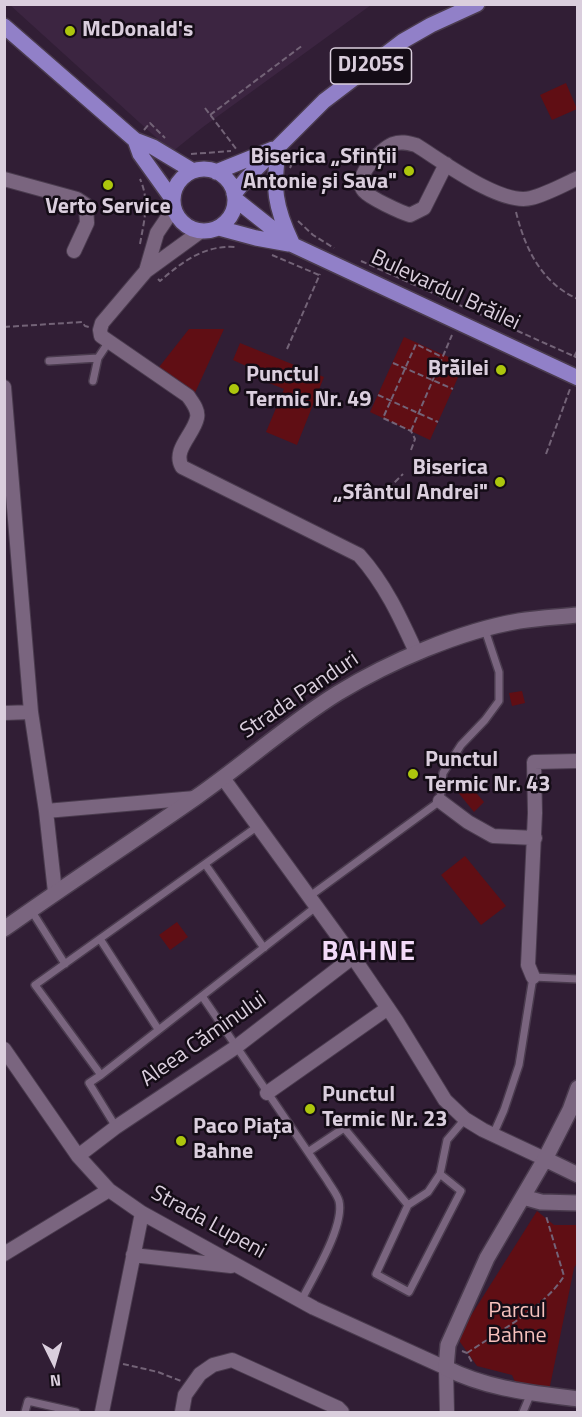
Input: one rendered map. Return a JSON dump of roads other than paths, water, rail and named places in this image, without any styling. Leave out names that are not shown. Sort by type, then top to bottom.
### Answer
[{"type":"main road","name":"DJ205S","points":[[279,148],[324,101],[403,41],[477,4]]},
{"type":"main road","points":[[4,26],[135,140],[153,147],[193,171]]},
{"type":"main road","points":[[135,140],[140,154],[173,204],[178,217],[185,225],[201,231],[219,228],[230,216],[234,197],[247,178],[279,148]]},
{"type":"main road","points":[[216,172],[258,154],[279,148]]},
{"type":"main road","points":[[279,148],[274,180],[277,207],[293,245]]},
{"type":"main road","points":[[173,204],[176,187],[181,179],[193,171],[216,172],[225,178],[234,197]]},
{"type":"main road","name":"Bulevardul Brăilei","points":[[234,197],[293,245],[576,377]]},
{"type":"main road","name":"Bulevardul Brăilei","points":[[219,228],[293,245]]},
{"type":"street","points":[[446,164],[424,208],[410,215],[364,191],[361,184],[366,167],[390,145],[402,142],[416,145],[497,194],[513,199],[529,199],[578,178]]},
{"type":"street","points":[[4,179],[77,200],[86,206],[87,223],[74,251]]},
{"type":"street","points":[[146,271],[157,233],[173,204]]},
{"type":"street","points":[[201,231],[146,271],[107,316],[100,329],[101,336],[188,396],[196,407],[198,417],[180,453],[179,462],[182,467],[359,555],[390,595],[416,652]]},
{"type":"street","points":[[4,387],[32,712],[55,892]]},
{"type":"street","name":"Strada Panduri","points":[[4,929],[195,798],[281,732],[338,693],[416,652],[521,621],[578,615]]},
{"type":"street","points":[[4,712],[32,712]]},
{"type":"street","points":[[533,977],[528,964],[535,838],[534,762],[578,761]]},
{"type":"street","points":[[223,778],[353,957],[388,1008],[445,1100],[465,1119],[493,1135],[578,1175]]},
{"type":"street","points":[[46,811],[195,798]]},
{"type":"street","points":[[440,801],[468,822],[493,836],[535,838]]},
{"type":"street","name":"Aleea Căminului","points":[[78,1156],[116,1127],[236,1047],[353,957]]},
{"type":"street","points":[[267,1093],[388,1008]]},
{"type":"street","name":"Strada Lupeni","points":[[4,1049],[78,1156],[109,1190],[142,1213],[301,1301],[469,1379],[531,1393],[578,1399]]},
{"type":"street","points":[[447,1413],[448,1345],[487,1258],[545,1159],[570,1110],[578,1088]]},
{"type":"street","points":[[4,1254],[109,1190]]},
{"type":"street","points":[[523,1197],[541,1202],[578,1203]]},
{"type":"street","points":[[102,1413],[142,1213]]},
{"type":"street","points":[[133,1255],[239,1266]]},
{"type":"street","points":[[182,1413],[185,1395],[200,1374],[213,1365],[232,1360],[318,1398],[338,1408],[342,1413]]},
{"type":"lane","points":[[93,381],[98,358],[108,343]]},
{"type":"lane","points":[[49,361],[98,358]]},
{"type":"lane","points":[[116,1127],[89,1083],[264,948],[313,901],[440,801],[443,773],[461,745],[486,720],[499,701],[499,672],[485,630]]},
{"type":"lane","points":[[101,1075],[35,986],[258,826]]},
{"type":"lane","points":[[205,864],[264,948]]},
{"type":"lane","points":[[31,910],[65,964]]},
{"type":"lane","points":[[100,939],[158,1029]]},
{"type":"lane","points":[[493,1135],[519,1065],[533,977],[578,979]]},
{"type":"lane","points":[[202,996],[339,1200],[340,1217],[334,1234],[301,1301]]},
{"type":"lane","points":[[440,1174],[461,1191],[409,1292],[376,1274],[408,1205],[428,1192],[440,1174],[447,1140],[465,1119]]},
{"type":"lane","points":[[308,1152],[344,1128],[408,1205]]},
{"type":"lane","points":[[523,1413],[531,1393]]},
{"type":"lane","points":[[25,1413],[28,1401],[76,1413]]},
{"type":"place","name":"McDonald's","points":[[70,31]]},
{"type":"place","name":"Biserica „Sfinții Antonie și Sava\"","points":[[409,171]]},
{"type":"place","name":"Verto Service","points":[[108,185]]},
{"type":"place","name":"Brăilei","points":[[501,370]]},
{"type":"place","name":"Punctul Termic Nr. 49","points":[[234,389]]},
{"type":"place","name":"Biserica „Sfântul Andrei\"","points":[[500,482]]},
{"type":"place","name":"Punctul Termic Nr. 43","points":[[413,774]]},
{"type":"place","name":"Punctul Termic Nr. 23","points":[[310,1109]]},
{"type":"place","name":"Paco Piața Bahne","points":[[181,1141]]},
{"type":"district","name":"BAHNE","points":[[369,953]]},
{"type":"park label","name":"Parcul Bahne","points":[[517,1324]]}]
